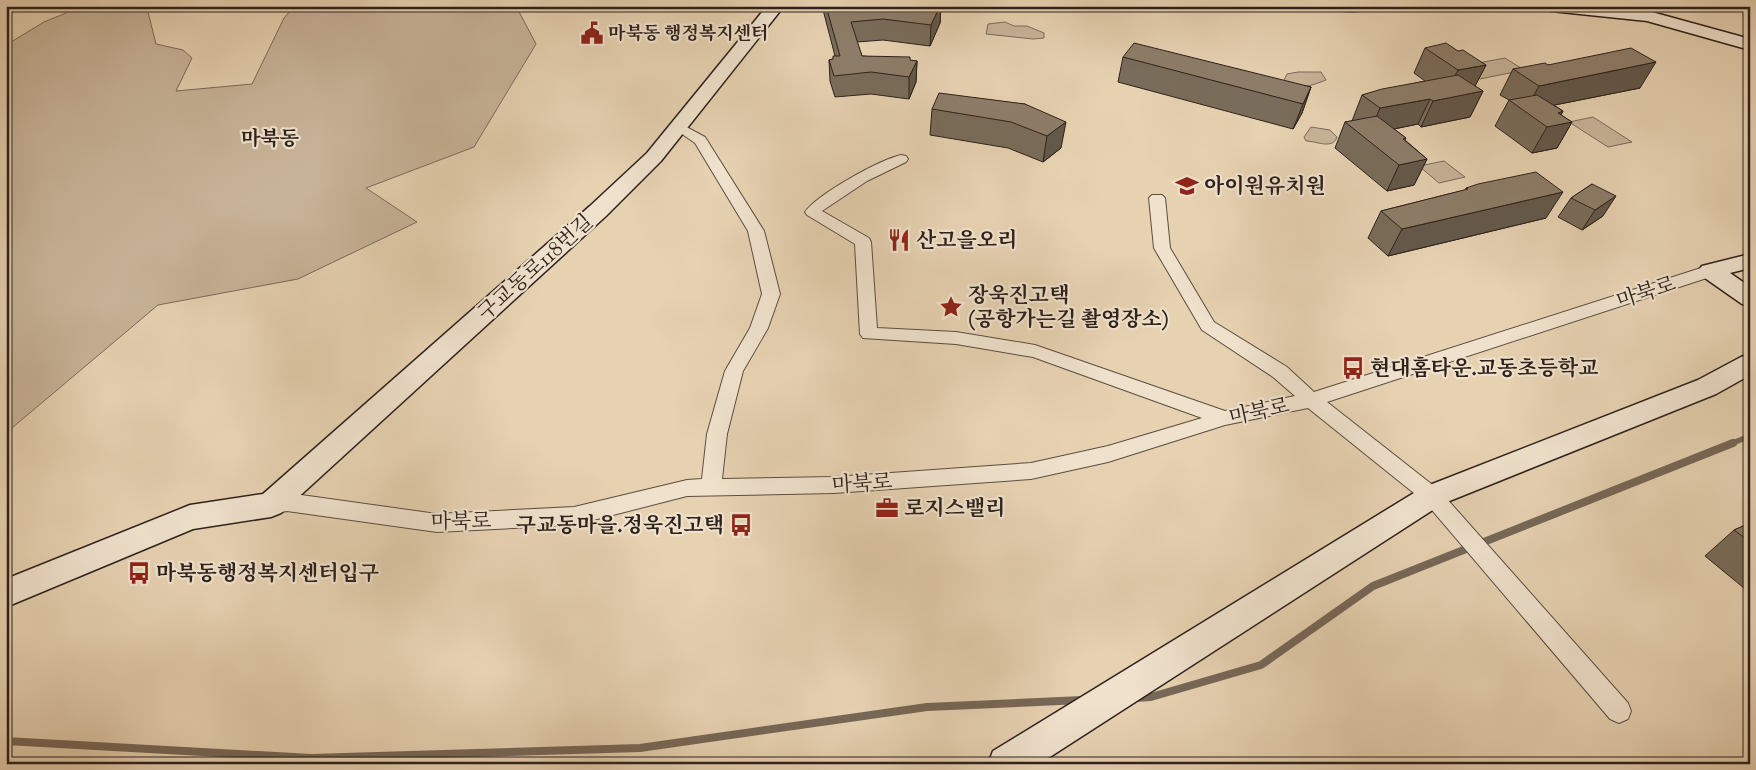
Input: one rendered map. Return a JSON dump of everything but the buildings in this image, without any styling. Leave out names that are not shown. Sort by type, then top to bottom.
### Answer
[{"type":"street","points":[[6,12],[15,6]]},
{"type":"street","name":"구교동로118번길","points":[[271,505],[598,211],[654,157],[776,6]]},
{"type":"street","points":[[1343,6],[1362,6]]},
{"type":"street","points":[[1551,6],[1648,16],[1750,45]]},
{"type":"street","points":[[679,127],[700,140],[756,231],[771,294],[759,328],[734,371],[717,434],[711,487]]},
{"type":"street","points":[[901,159],[862,178],[817,207],[813,212],[863,242],[869,334],[956,338],[1035,351],[1225,418]]},
{"type":"street","points":[[1157,198],[1162,248],[1208,326],[1280,372],[1432,496],[1619,711]]},
{"type":"street","points":[[1710,271],[1750,261]]},
{"type":"street","points":[[1710,271],[1750,298]]},
{"type":"street","name":"마북로","points":[[6,594],[190,517],[287,502],[437,523],[574,516],[687,488],[834,485],[1030,471],[1108,454],[1225,418],[1312,400],[1710,271]]},
{"type":"street","points":[[1006,764],[1432,496],[1707,387],[1750,364]]},
{"type":"shaded area","points":[[83,6],[159,6],[147,8],[156,44],[183,50],[192,58],[176,91],[252,84],[284,18],[292,9],[302,6],[516,6],[536,44],[474,147],[366,188],[417,222],[298,279],[158,305],[6,433],[6,45],[44,22]]},
{"type":"shaded area","points":[[1005,22],[1014,26],[1027,26],[1044,33],[1044,38],[1033,39],[986,34],[988,24]]},
{"type":"shaded area","points":[[1505,58],[1524,70],[1480,79],[1462,66]]},
{"type":"shaded area","points":[[1321,72],[1326,80],[1300,87],[1289,84],[1284,80],[1287,74]]},
{"type":"shaded area","points":[[1593,117],[1632,142],[1608,147],[1569,122]]},
{"type":"shaded area","points":[[1311,127],[1330,130],[1337,137],[1335,141],[1328,144],[1306,141],[1304,137]]},
{"type":"shaded area","points":[[1444,161],[1465,177],[1439,183],[1419,166]]},
{"type":"waterway","points":[[1730,444],[1750,436]]},
{"type":"waterway","points":[[1135,698],[1151,697],[1261,665],[1373,586],[1733,443]]},
{"type":"waterway","points":[[6,741],[311,758],[640,748],[927,707],[1082,700]]},
{"type":"place","name":"마북동 행정복지센터","points":[[592,33]]},
{"type":"place","name":"아이원유치원","points":[[1187,186]]},
{"type":"place","name":"산고을오리","points":[[899,240]]},
{"type":"place","name":"장욱진고택 (공항가는길 촬영장소)","points":[[951,307]]},
{"type":"place","name":"현대홈타운.교동초등학교","points":[[1353,368]]},
{"type":"place","name":"로지스밸리","points":[[887,508]]},
{"type":"place","name":"구교동마을.정욱진고택","points":[[741,525]]},
{"type":"place","name":"마북동행정복지센터입구","points":[[139,573]]},
{"type":"district","name":"마북동","points":[[270,138]]}]
